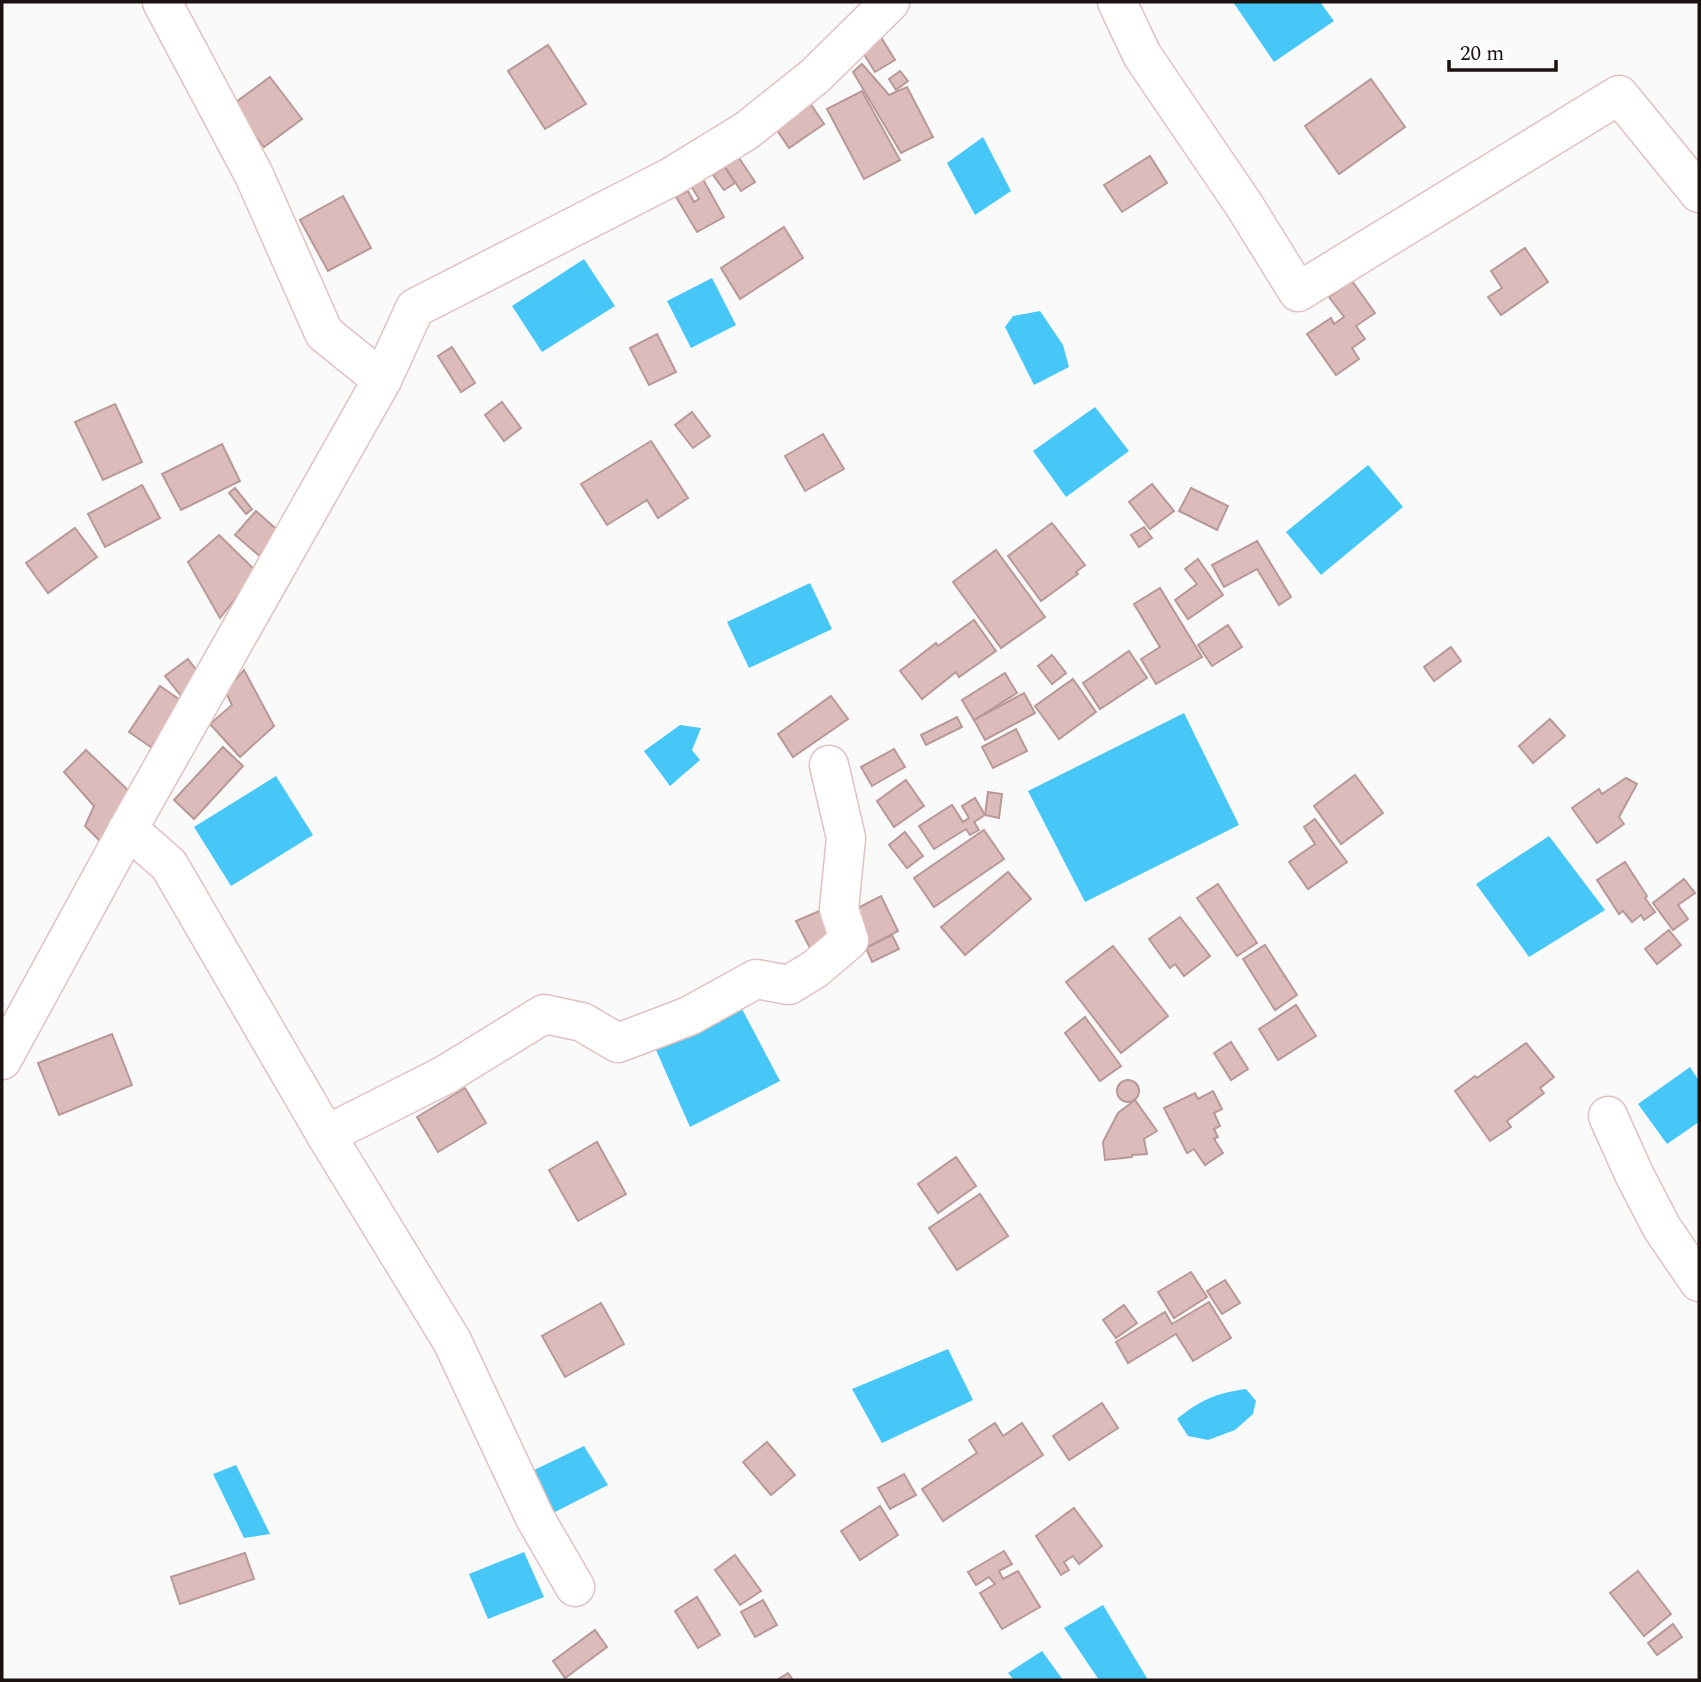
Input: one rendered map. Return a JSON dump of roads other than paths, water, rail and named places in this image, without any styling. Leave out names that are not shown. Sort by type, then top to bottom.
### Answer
[{"type":"street","points":[[162,2],[254,174],[324,333],[382,380]]},
{"type":"street","points":[[2,1060],[128,829],[382,380],[415,308],[671,177],[746,131],[815,76],[890,2]]},
{"type":"street","points":[[1117,2],[1142,55],[1244,205],[1298,292],[1619,95],[1699,193]]},
{"type":"street","points":[[326,1135],[445,1075],[544,1014],[582,1022],[618,1043],[689,1016],[756,979],[789,985],[815,969],[849,940],[839,909],[846,838],[829,765]]},
{"type":"street","points":[[128,829],[169,865],[326,1135],[452,1340],[535,1518],[575,1587]]},
{"type":"street","points":[[1608,1116],[1662,1228],[1699,1282]]},
{"type":"water","points":[[1233,2],[1320,2],[1334,21],[1274,62]]},
{"type":"water","points":[[983,137],[1011,191],[975,215],[947,163]]},
{"type":"water","points":[[584,259],[615,306],[542,352],[512,306]]},
{"type":"water","points":[[712,278],[736,325],[691,348],[667,301]]},
{"type":"water","points":[[1040,311],[1063,345],[1069,367],[1034,385],[1005,327],[1013,316]]},
{"type":"water","points":[[1095,407],[1129,451],[1066,497],[1033,451]]},
{"type":"water","points":[[1368,465],[1403,507],[1321,575],[1286,532]]},
{"type":"water","points":[[810,583],[832,629],[749,668],[727,622]]},
{"type":"water","points":[[1184,713],[1239,825],[1085,902],[1028,791]]},
{"type":"water","points":[[680,725],[701,728],[692,750],[700,760],[670,786],[644,751]]},
{"type":"water","points":[[276,776],[313,835],[231,886],[194,827]]},
{"type":"water","points":[[1549,836],[1605,910],[1529,957],[1476,884]]},
{"type":"water","points":[[742,1009],[780,1081],[690,1127],[656,1050]]},
{"type":"water","points":[[1690,1067],[1699,1081],[1699,1122],[1667,1144],[1638,1104]]},
{"type":"water","points":[[948,1349],[973,1400],[882,1443],[852,1389]]},
{"type":"water","points":[[1246,1389],[1256,1401],[1253,1414],[1235,1430],[1208,1440],[1188,1436],[1177,1419],[1209,1398]]},
{"type":"water","points":[[584,1446],[608,1485],[553,1513],[530,1472]]},
{"type":"water","points":[[236,1465],[270,1534],[244,1538],[213,1474]]},
{"type":"water","points":[[524,1552],[544,1597],[488,1619],[469,1574]]},
{"type":"water","points":[[1103,1605],[1148,1680],[1099,1680],[1064,1628]]},
{"type":"water","points":[[1042,1651],[1063,1680],[1014,1680],[1008,1673]]}]
